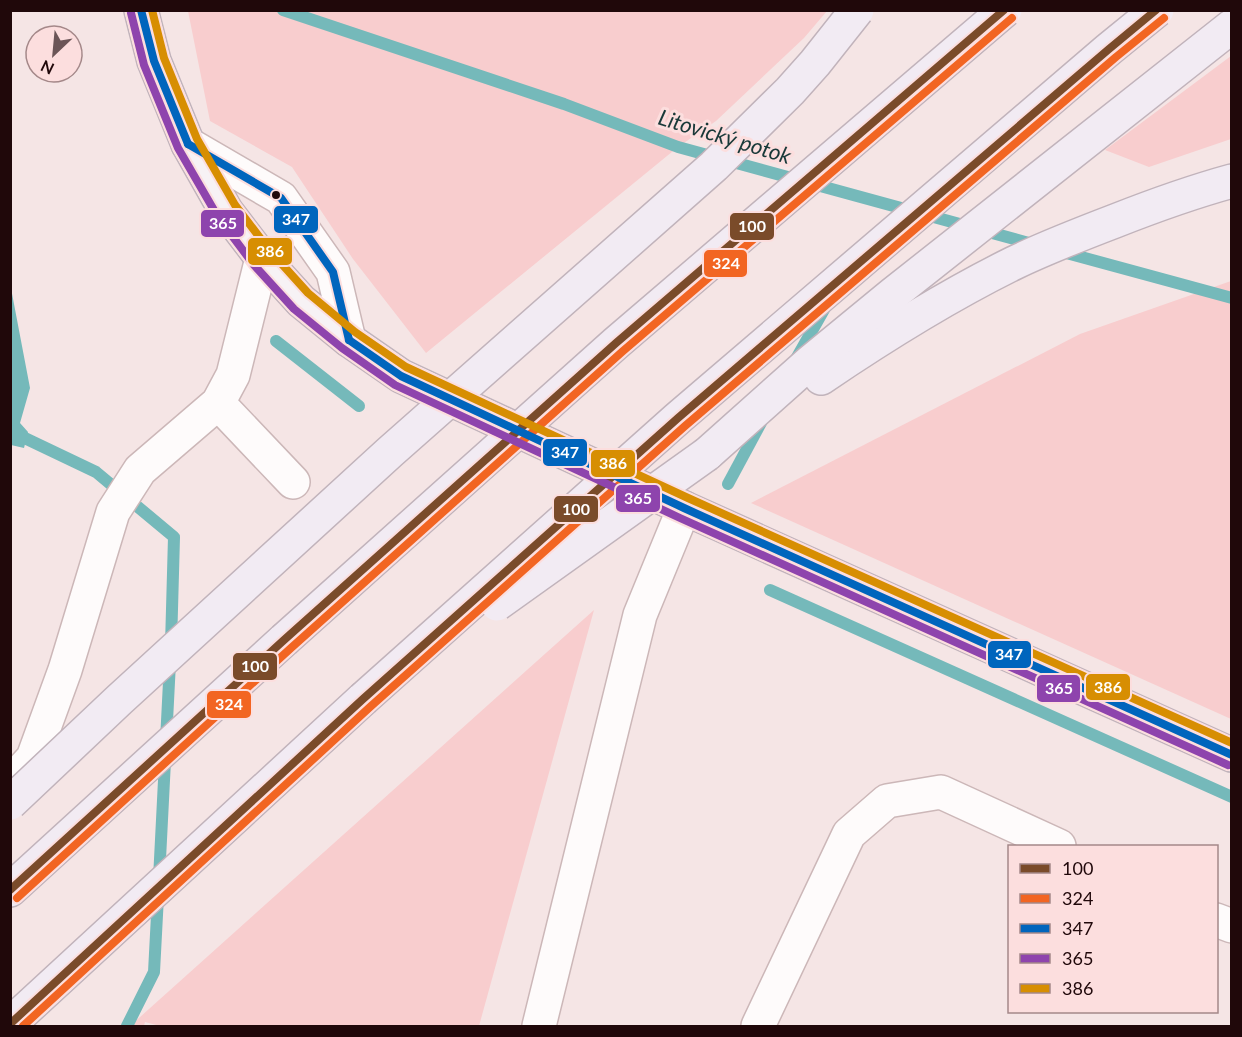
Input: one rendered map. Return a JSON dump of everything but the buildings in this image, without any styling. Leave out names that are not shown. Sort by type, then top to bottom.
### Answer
[{"type":"highway","points":[[10,803],[390,452],[714,166],[815,63],[857,10]]},
{"type":"highway","points":[[10,890],[284,640],[607,351],[1005,10]]},
{"type":"highway","points":[[10,1024],[363,699],[678,418],[1109,48],[1157,10]]},
{"type":"highway","points":[[707,454],[809,363],[893,294],[1232,26]]},
{"type":"highway","points":[[363,699],[707,454],[874,342],[936,305],[1013,264],[1071,238],[1151,207],[1232,181]]},
{"type":"main road","points":[[141,10],[154,61],[188,144],[226,211],[262,258],[301,301],[401,376],[684,508],[1232,755]]},
{"type":"lane","points":[[188,144],[281,198],[333,272],[349,339]]},
{"type":"lane","points":[[10,783],[33,758],[65,670],[113,512],[140,470],[218,403],[233,375],[262,258]]},
{"type":"lane","points":[[218,403],[293,482]]},
{"type":"lane","points":[[539,1026],[640,615],[684,508]]},
{"type":"lane","points":[[758,1026],[849,834],[886,801],[941,792],[1057,845]]},
{"type":"shaded area","points":[[188,10],[827,11],[804,38],[716,121],[678,147],[426,353],[353,259],[292,167],[210,121]]},
{"type":"shaded area","points":[[1231,56],[1231,139],[1149,167],[1105,150]]},
{"type":"shaded area","points":[[1231,281],[1231,719],[751,503],[1080,334]]},
{"type":"shaded area","points":[[594,610],[479,1026],[160,1026],[145,1022],[144,1026],[130,1026]]},
{"type":"water","points":[[10,283],[30,388],[20,423],[28,432],[24,448],[11,445]]},
{"type":"waterway","name":"Litovický potok","points":[[283,10],[564,104],[678,147],[1036,245]]},
{"type":"waterway","name":"Litovický potok","points":[[1059,251],[1232,298]]},
{"type":"waterway","points":[[796,359],[826,306]]},
{"type":"waterway","points":[[276,341],[359,406]]},
{"type":"waterway","points":[[728,484],[763,419]]},
{"type":"waterway","points":[[10,431],[96,472],[174,537],[171,645]]},
{"type":"waterway","points":[[770,590],[1232,797]]},
{"type":"waterway","points":[[159,879],[170,662]]},
{"type":"waterway","points":[[127,1026],[154,972],[158,896]]},
{"type":"transit line","name":"347","points":[[141,10],[154,61],[188,144]]},
{"type":"transit line","name":"386","points":[[152,10],[164,58],[197,139],[235,205],[270,251],[308,293],[355,332],[406,367],[688,498],[1232,743]]},
{"type":"transit line","name":"100","points":[[10,890],[284,640],[616,343],[1004,10]]},
{"type":"transit line","name":"100","points":[[10,1024],[363,699],[678,418],[1156,10]]},
{"type":"transit line","name":"365","points":[[131,13],[144,65],[178,148],[218,217],[254,265],[294,309],[342,348],[395,385],[680,518],[1228,765]]},
{"type":"transit line","name":"324","points":[[17,898],[291,648],[623,351],[1012,18]]},
{"type":"transit line","name":"324","points":[[23,1026],[370,707],[685,426],[1164,18]]},
{"type":"transit line","name":"347","points":[[188,144],[281,198],[333,272],[349,340]]},
{"type":"transit line","name":"347","points":[[349,340],[401,376],[684,508],[1232,755]]}]
